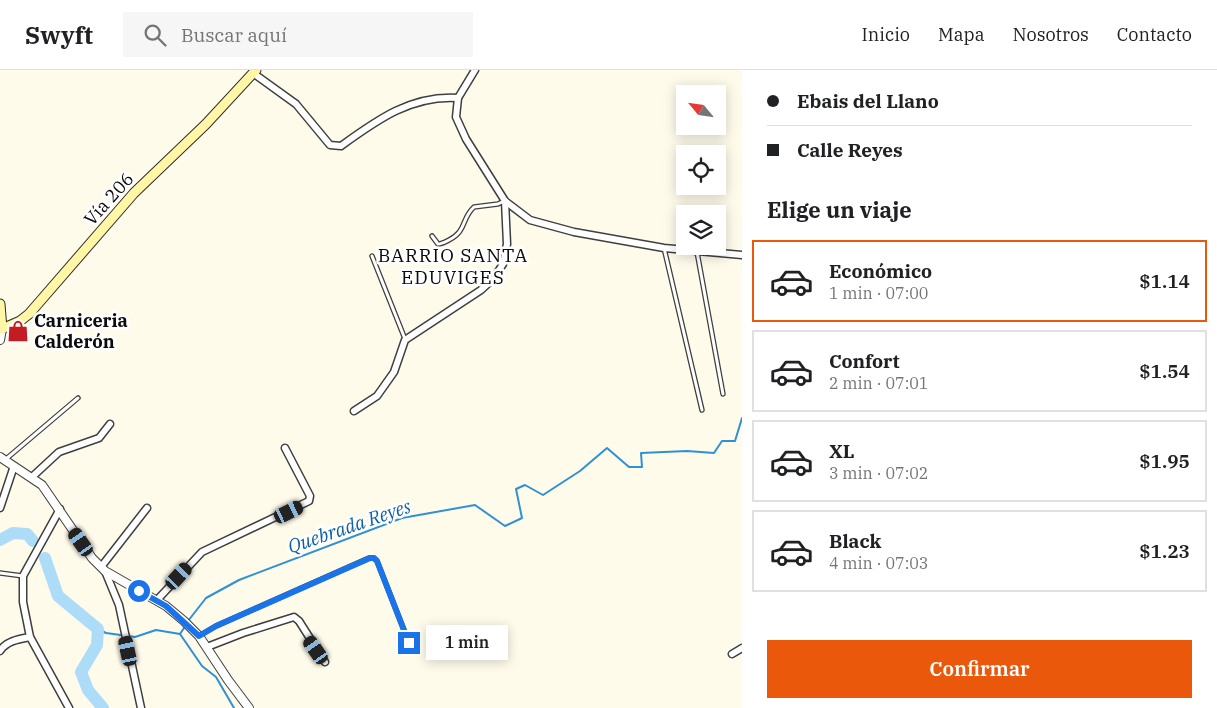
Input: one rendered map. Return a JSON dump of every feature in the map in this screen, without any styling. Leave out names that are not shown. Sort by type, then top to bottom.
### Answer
[{"type":"main road","name":"Vía 206","points":[[2,329],[20,321],[28,314],[134,193],[206,124],[255,72]]},
{"type":"main road","points":[[0,304],[2,329]]},
{"type":"street","points":[[475,70],[458,98],[456,117],[463,132],[505,201],[530,220],[574,232],[676,249]]},
{"type":"street","points":[[255,72],[296,104],[330,145],[341,146],[370,125],[414,102],[442,97],[458,98]]},
{"type":"street","points":[[354,411],[377,396],[394,372],[406,340],[481,290],[494,278],[503,264],[507,244],[505,201]]},
{"type":"street","points":[[726,254],[742,255]]},
{"type":"street","points":[[0,340],[2,329]]},
{"type":"street","points":[[32,477],[59,452],[99,438],[110,424]]},
{"type":"street","points":[[156,600],[202,552],[309,501],[310,496],[285,448]]},
{"type":"street","points":[[2,459],[42,485],[92,558],[103,569],[166,606],[199,636],[249,708]]},
{"type":"street","points":[[0,508],[14,466]]},
{"type":"street","points":[[103,569],[148,508]]},
{"type":"street","points":[[60,509],[23,576],[23,602],[30,637],[69,708]]},
{"type":"street","points":[[103,569],[119,605],[141,708]]},
{"type":"street","points":[[207,647],[294,617],[299,621],[324,662]]},
{"type":"street","points":[[1,647],[30,637]]},
{"type":"street","points":[[732,654],[742,648]]},
{"type":"lane","points":[[432,236],[438,244],[443,243],[459,234],[474,207],[498,204],[505,201]]},
{"type":"lane","points":[[664,248],[702,410]]},
{"type":"lane","points":[[698,255],[723,394]]},
{"type":"lane","points":[[372,256],[406,340]]},
{"type":"lane","points":[[2,459],[78,398]]},
{"type":"lane","points":[[199,636],[216,626],[325,577],[374,558],[377,561],[409,643]]},
{"type":"lane","points":[[0,573],[23,576]]},
{"type":"waterway","name":"Quebrada Reyes","points":[[188,621],[206,598],[239,580],[402,518],[475,505],[505,526],[522,518],[516,489],[525,485],[543,495],[580,471],[607,448],[629,467],[642,467],[641,453],[687,451],[714,453],[722,441],[735,441],[742,418]]},
{"type":"waterway","points":[[0,540],[13,533],[27,534],[33,541]]},
{"type":"waterway","points":[[45,558],[58,596],[98,629],[97,645],[81,672],[88,690],[103,708]]},
{"type":"waterway","name":"Quebrada Reyes","points":[[180,634],[186,625]]},
{"type":"waterway","name":"Quebrada Reyes","points":[[98,629],[106,633],[135,637],[156,630],[180,634],[202,666],[216,677],[234,708]]},
{"type":"place","name":"Carniceria Calderón","points":[[18,331]]},
{"type":"district","name":"BARRIO SANTA EDUVIGES","points":[[453,266]]},
{"type":"route","points":[[139,591],[166,606],[199,636],[216,626],[370,558],[374,558],[377,561],[409,643]]}]
